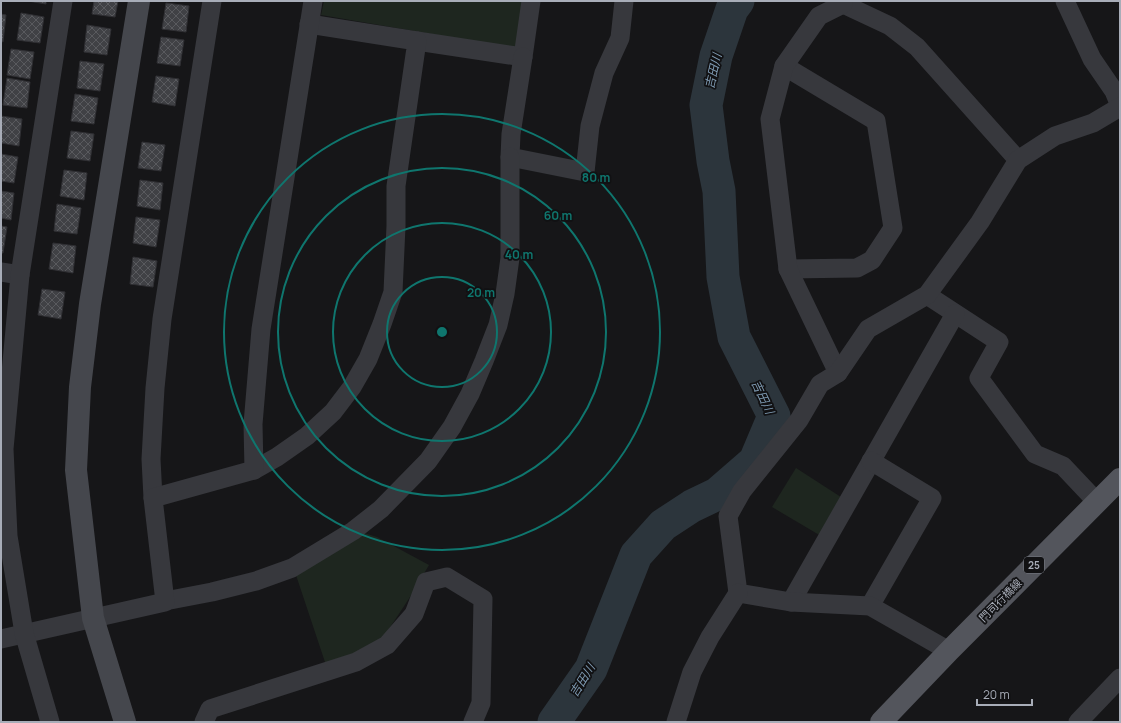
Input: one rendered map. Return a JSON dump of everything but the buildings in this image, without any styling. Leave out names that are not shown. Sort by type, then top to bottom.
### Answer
[{"type":"main road","name":"門司行橋線","points":[[890,719],[949,651],[1120,479]]},
{"type":"street","points":[[50,722],[24,633],[8,536],[4,449],[20,275],[63,1]]},
{"type":"street","points":[[125,722],[93,618],[76,470],[80,387],[90,304],[139,1]]},
{"type":"street","points":[[165,601],[153,498],[151,459],[155,388],[162,319],[212,1]]},
{"type":"street","points":[[254,470],[253,424],[261,329],[313,1]]},
{"type":"street","points":[[1,639],[165,601],[212,592],[256,581],[292,568],[353,531],[381,509],[428,461],[452,427],[470,394],[498,325],[505,294],[510,258],[511,134],[531,1]]},
{"type":"street","points":[[510,157],[585,172],[590,126],[604,73],[620,38],[624,1]]},
{"type":"street","points":[[676,722],[692,672],[710,637],[738,593],[728,516],[742,491],[799,420],[820,384],[838,372],[868,330],[927,295],[980,222],[1018,160],[1055,136],[1093,122],[1120,107],[1114,91],[1092,59],[1065,1]]},
{"type":"street","points":[[838,372],[788,269],[770,119],[784,66],[819,16],[841,3],[890,26],[917,47],[1018,160]]},
{"type":"street","points":[[309,24],[523,57]]},
{"type":"street","points":[[153,498],[254,470],[278,457],[307,436],[333,412],[352,387],[368,359],[393,292],[396,186],[417,41]]},
{"type":"street","points":[[784,66],[876,120],[893,228],[872,260],[857,268],[788,269]]},
{"type":"street","points":[[1,272],[20,275]]},
{"type":"street","points":[[927,295],[999,342],[979,378],[1035,454],[1063,466],[1097,502]]},
{"type":"street","points":[[791,602],[955,314]]},
{"type":"street","points":[[870,606],[932,498],[872,461]]},
{"type":"street","points":[[204,722],[210,709],[356,662],[387,645],[414,614],[426,582],[447,577],[483,599],[481,703],[473,722]]},
{"type":"street","points":[[738,593],[791,602],[870,606],[949,651]]},
{"type":"street","points":[[1078,722],[1120,678]]},
{"type":"shaded area","points":[[324,1],[525,1],[518,49],[321,15]]},
{"type":"shaded area","points":[[796,468],[844,499],[821,536],[772,507]]},
{"type":"shaded area","points":[[361,532],[377,537],[429,565],[385,635],[364,650],[326,665],[296,575]]},
{"type":"waterway","name":"吉田川","points":[[554,722],[591,669],[636,555],[663,525],[692,506],[717,494],[755,461],[774,416],[734,337],[723,277],[719,191],[713,161],[706,105],[716,56],[732,9],[738,1]]}]
